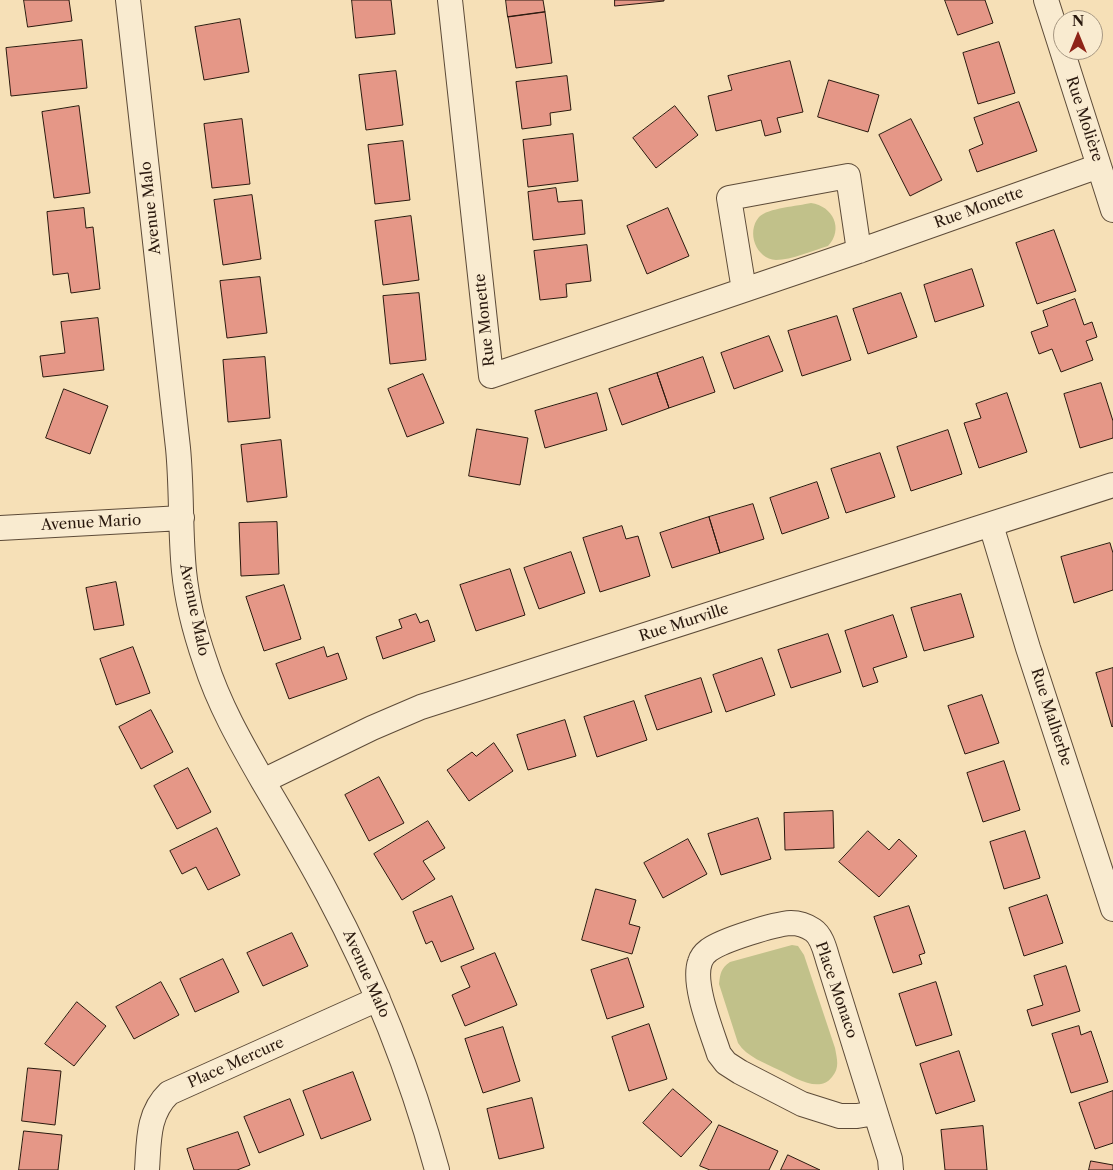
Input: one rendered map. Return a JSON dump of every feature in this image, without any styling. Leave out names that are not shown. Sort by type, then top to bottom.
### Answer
[{"type":"street","name":"Avenue Malo","points":[[128,0],[178,452],[185,574],[198,637],[205,662],[227,717],[327,893],[378,1000],[397,1045],[418,1105],[437,1170]]},
{"type":"street","name":"Rue Monette","points":[[450,0],[491,376],[859,251],[1099,166]]},
{"type":"street","name":"Rue Molière","points":[[1046,0],[1113,210]]},
{"type":"street","points":[[744,290],[729,198],[848,176],[859,251]]},
{"type":"street","name":"Rue Murville","points":[[263,781],[372,728],[421,707],[1113,485]]},
{"type":"street","name":"Avenue Mario","points":[[0,528],[182,518]]},
{"type":"street","name":"Rue Malherbe","points":[[991,525],[1025,638],[1113,909]]},
{"type":"street","name":"Place Monaco","points":[[875,1113],[858,1116],[840,1116],[821,1112],[802,1104],[726,1063],[719,1054],[699,988],[697,975],[700,962],[707,952],[720,944],[779,925],[793,923],[804,925],[814,931],[822,942],[828,960],[890,1159],[891,1170]]},
{"type":"street","name":"Place Mercure","points":[[147,1170],[150,1128],[154,1114],[159,1103],[169,1093],[378,1000]]},
{"type":"green space","points":[[811,203],[825,209],[834,219],[835,233],[828,246],[782,260],[769,258],[758,250],[753,237],[753,230],[759,217],[776,209]]},
{"type":"green space","points":[[792,945],[798,946],[804,955],[835,1048],[837,1063],[835,1074],[827,1082],[820,1084],[799,1080],[746,1052],[738,1043],[719,984],[721,972],[730,962]]},
{"type":"building","points":[[24,0],[69,0],[72,21],[28,27]]},
{"type":"building","points":[[352,0],[391,0],[395,34],[356,38]]},
{"type":"building","points":[[506,0],[543,0],[545,12],[508,17]]},
{"type":"building","points":[[615,0],[664,0],[664,1],[615,6]]},
{"type":"building","points":[[945,0],[985,0],[993,23],[958,35]]},
{"type":"building","points":[[545,12],[552,63],[516,68],[508,17]]},
{"type":"building","points":[[240,19],[249,72],[204,80],[195,27]]},
{"type":"building","points":[[82,40],[87,88],[11,96],[6,48]]},
{"type":"building","points":[[999,42],[1015,93],[978,104],[963,53]]},
{"type":"building","points":[[790,61],[803,112],[777,118],[781,132],[765,136],[761,120],[716,131],[708,96],[732,90],[728,76]]},
{"type":"building","points":[[396,71],[403,125],[366,130],[359,75]]},
{"type":"building","points":[[567,76],[571,110],[550,113],[551,125],[522,129],[516,82]]},
{"type":"building","points":[[829,80],[879,95],[868,132],[818,117]]},
{"type":"building","points":[[1019,102],[1037,151],[977,172],[969,150],[983,144],[974,118]]},
{"type":"building","points":[[79,106],[90,193],[54,198],[42,112]]},
{"type":"building","points":[[675,106],[698,135],[656,168],[633,138]]},
{"type":"building","points":[[242,119],[250,184],[212,188],[204,124]]},
{"type":"building","points":[[911,119],[942,180],[910,196],[879,135]]},
{"type":"building","points":[[573,134],[578,181],[528,187],[523,140]]},
{"type":"building","points":[[403,141],[410,200],[375,204],[368,145]]},
{"type":"building","points":[[556,188],[558,202],[582,200],[585,234],[533,240],[528,192]]},
{"type":"building","points":[[252,195],[261,259],[223,265],[214,200]]},
{"type":"building","points":[[84,208],[86,228],[93,227],[100,289],[71,293],[68,273],[53,275],[47,212]]},
{"type":"building","points":[[668,208],[689,256],[647,274],[627,226]]},
{"type":"building","points":[[411,216],[419,280],[383,285],[375,221]]},
{"type":"building","points":[[1054,230],[1076,291],[1037,304],[1016,243]]},
{"type":"building","points":[[587,245],[591,281],[566,284],[567,297],[540,300],[534,251]]},
{"type":"building","points":[[972,269],[984,306],[935,322],[924,285]]},
{"type":"building","points":[[260,277],[267,333],[227,338],[220,281]]},
{"type":"building","points":[[419,293],[426,360],[390,364],[383,296]]},
{"type":"building","points":[[901,293],[917,337],[868,354],[853,309]]},
{"type":"building","points":[[1075,299],[1084,325],[1092,322],[1097,337],[1086,341],[1093,360],[1061,372],[1052,349],[1039,354],[1031,332],[1048,326],[1043,311]]},
{"type":"building","points":[[837,316],[851,360],[802,376],[788,331]]},
{"type":"building","points":[[98,318],[104,370],[43,377],[40,356],[65,353],[61,322]]},
{"type":"building","points":[[769,336],[783,371],[734,389],[721,353]]},
{"type":"building","points":[[265,357],[270,418],[228,422],[223,360]]},
{"type":"building","points":[[703,357],[715,392],[669,408],[657,373]]},
{"type":"building","points":[[657,373],[669,408],[622,425],[609,389]]},
{"type":"building","points":[[423,374],[444,423],[407,437],[388,389]]},
{"type":"building","points":[[1101,383],[1113,421],[1113,438],[1080,448],[1064,394]]},
{"type":"building","points":[[64,389],[108,406],[90,454],[46,438]]},
{"type":"building","points":[[597,393],[607,430],[545,448],[535,411]]},
{"type":"building","points":[[1007,393],[1027,452],[979,468],[964,423],[981,418],[976,404]]},
{"type":"building","points":[[477,429],[528,438],[520,485],[469,476]]},
{"type":"building","points":[[948,430],[962,474],[911,491],[897,447]]},
{"type":"building","points":[[281,440],[287,497],[247,502],[241,445]]},
{"type":"building","points":[[880,453],[895,497],[846,513],[831,469]]},
{"type":"building","points":[[817,482],[829,518],[782,534],[770,498]]},
{"type":"building","points":[[753,504],[764,539],[720,553],[709,517]]},
{"type":"building","points":[[709,517],[720,553],[672,568],[660,533]]},
{"type":"building","points":[[277,522],[279,574],[241,576],[239,523]]},
{"type":"building","points":[[622,526],[626,539],[638,536],[650,576],[600,592],[583,538]]},
{"type":"building","points":[[1110,543],[1113,553],[1113,590],[1074,603],[1061,557]]},
{"type":"building","points":[[571,552],[585,593],[539,609],[524,568]]},
{"type":"building","points":[[510,569],[525,615],[476,631],[460,585]]},
{"type":"building","points":[[116,582],[124,625],[94,630],[86,588]]},
{"type":"building","points":[[284,585],[301,639],[264,651],[246,597]]},
{"type":"building","points":[[961,594],[974,637],[924,651],[911,608]]},
{"type":"building","points":[[416,614],[420,623],[428,620],[435,641],[383,659],[376,637],[402,628],[399,620]]},
{"type":"building","points":[[893,615],[907,657],[873,668],[878,682],[863,687],[845,631]]},
{"type":"building","points":[[828,634],[841,672],[791,688],[778,650]]},
{"type":"building","points":[[133,647],[150,693],[116,705],[100,659]]},
{"type":"building","points":[[324,647],[327,657],[338,653],[347,679],[289,699],[276,664]]},
{"type":"building","points":[[762,658],[775,695],[726,712],[713,675]]},
{"type":"building","points":[[1113,668],[1113,726],[1112,727],[1096,673]]},
{"type":"building","points":[[701,678],[712,712],[657,730],[645,696]]},
{"type":"building","points":[[982,695],[999,743],[965,754],[948,706]]},
{"type":"building","points":[[634,701],[647,740],[597,757],[584,717]]},
{"type":"building","points":[[151,710],[173,752],[141,769],[119,727]]},
{"type":"building","points":[[565,720],[576,756],[528,770],[517,735]]},
{"type":"building","points":[[494,743],[513,771],[469,801],[447,770],[472,752],[476,756]]},
{"type":"building","points":[[1004,761],[1020,810],[983,822],[967,773]]},
{"type":"building","points":[[188,768],[211,812],[177,829],[154,786]]},
{"type":"building","points":[[379,777],[404,823],[369,841],[345,795]]},
{"type":"building","points":[[833,811],[834,848],[785,850],[784,813]]},
{"type":"building","points":[[758,818],[771,859],[721,875],[708,834]]},
{"type":"building","points":[[428,821],[445,848],[423,861],[435,879],[402,900],[374,854]]},
{"type":"building","points":[[217,828],[240,875],[208,890],[196,867],[182,874],[170,851]]},
{"type":"building","points":[[868,831],[889,850],[899,839],[917,856],[879,897],[839,862]]},
{"type":"building","points":[[1025,831],[1040,878],[1004,889],[990,842]]},
{"type":"building","points":[[688,839],[707,874],[663,898],[644,863]]},
{"type":"building","points":[[596,889],[636,900],[629,924],[640,927],[632,954],[582,940]]},
{"type":"building","points":[[1047,895],[1063,943],[1024,956],[1009,908]]},
{"type":"building","points":[[452,896],[474,949],[441,962],[432,941],[426,944],[413,912]]},
{"type":"building","points":[[909,906],[925,953],[919,955],[922,964],[893,973],[874,917]]},
{"type":"building","points":[[292,933],[308,966],[263,986],[247,953]]},
{"type":"building","points":[[495,953],[517,1005],[465,1026],[452,995],[470,987],[461,967]]},
{"type":"building","points":[[628,958],[644,1007],[607,1019],[591,970]]},
{"type":"building","points":[[223,959],[239,992],[195,1012],[180,979]]},
{"type":"building","points":[[1066,966],[1080,1011],[1032,1026],[1027,1010],[1043,1005],[1034,976]]},
{"type":"building","points":[[161,982],[179,1015],[134,1039],[116,1007]]},
{"type":"building","points":[[936,982],[952,1035],[916,1046],[899,994]]},
{"type":"building","points":[[77,1002],[106,1026],[74,1066],[45,1044]]},
{"type":"building","points":[[649,1024],[667,1079],[629,1091],[612,1037]]},
{"type":"building","points":[[1079,1026],[1081,1035],[1091,1031],[1108,1082],[1071,1093],[1052,1034]]},
{"type":"building","points":[[503,1027],[520,1081],[483,1093],[465,1039]]},
{"type":"building","points":[[959,1051],[975,1101],[936,1114],[920,1064]]},
{"type":"building","points":[[28,1068],[61,1071],[55,1125],[22,1121]]},
{"type":"building","points":[[353,1072],[371,1120],[321,1139],[303,1091]]},
{"type":"building","points":[[673,1089],[712,1122],[681,1157],[643,1123]]},
{"type":"building","points":[[1113,1091],[1113,1143],[1095,1149],[1079,1103]]},
{"type":"building","points":[[532,1098],[544,1148],[499,1159],[487,1109]]},
{"type":"building","points":[[290,1099],[304,1135],[259,1153],[244,1117]]},
{"type":"building","points":[[719,1125],[778,1151],[769,1170],[710,1170],[700,1166]]},
{"type":"building","points":[[983,1126],[987,1170],[945,1170],[941,1130]]},
{"type":"building","points":[[24,1131],[62,1135],[58,1170],[19,1170]]},
{"type":"building","points":[[238,1132],[250,1165],[237,1170],[194,1170],[187,1149]]},
{"type":"building","points":[[788,1155],[820,1170],[781,1170]]},
{"type":"building","points":[[1091,1161],[1113,1165],[1113,1170],[1089,1170]]}]
